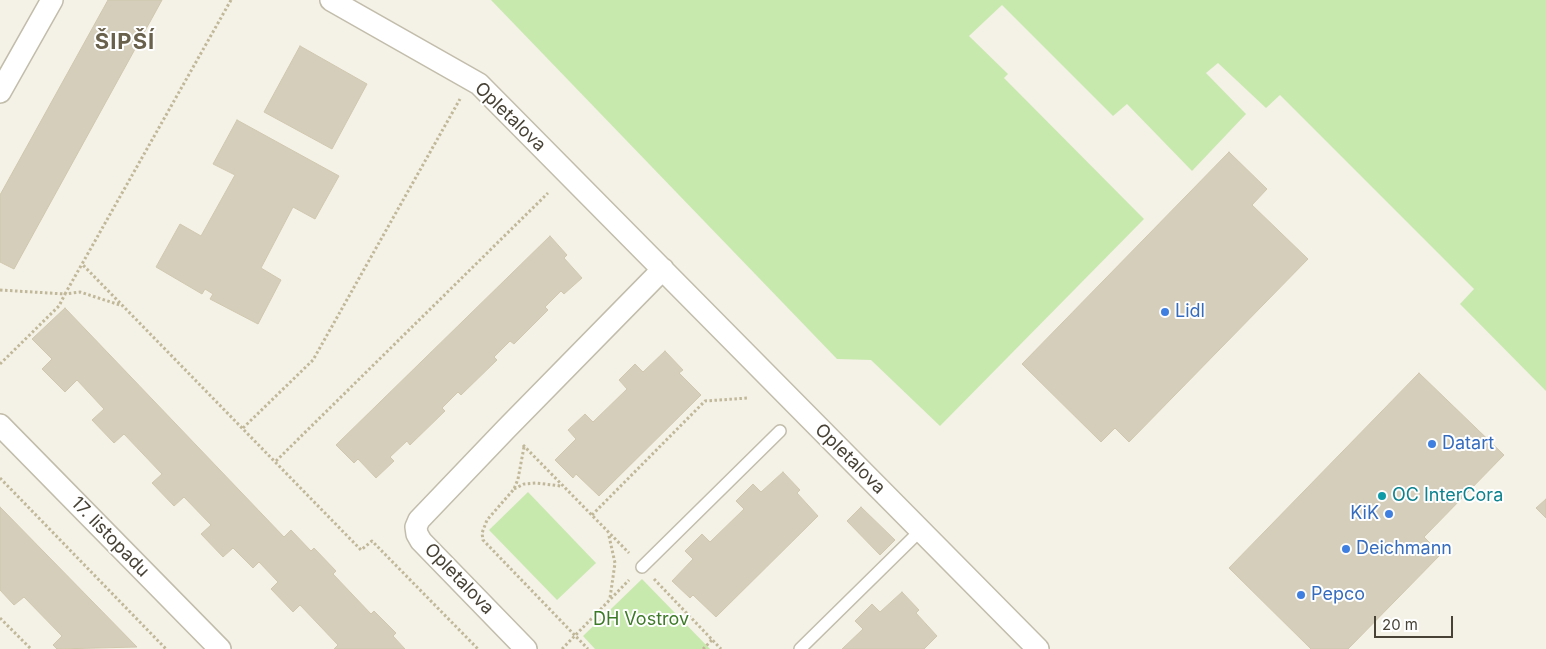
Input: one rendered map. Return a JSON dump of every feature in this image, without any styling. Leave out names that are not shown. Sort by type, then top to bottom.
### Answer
[{"type":"street","points":[[0,92],[52,0]]},
{"type":"street","name":"Opletalova","points":[[331,0],[480,84],[921,530],[1034,648]]},
{"type":"street","name":"Opletalova","points":[[526,649],[416,534],[416,527],[419,520],[506,429],[663,269]]},
{"type":"street","name":"17. listopadu","points":[[0,425],[220,649]]},
{"type":"lane","points":[[642,567],[780,431]]},
{"type":"lane","points":[[800,649],[921,530]]},
{"type":"path","points":[[0,364],[59,306],[231,0]]},
{"type":"path","points":[[243,428],[313,360],[462,94]]},
{"type":"path","points":[[276,461],[548,193]]},
{"type":"path","points":[[82,264],[361,550],[372,541],[478,649]]},
{"type":"path","points":[[0,290],[65,294],[80,292],[124,306]]},
{"type":"path","points":[[592,515],[705,401],[748,398]]},
{"type":"path","points":[[506,429],[721,649]]},
{"type":"path","points":[[514,490],[524,447]]},
{"type":"path","points":[[0,478],[166,649]]},
{"type":"path","points":[[563,486],[536,482],[524,484],[514,490],[488,520],[482,533],[483,540],[588,649]]},
{"type":"path","points":[[608,533],[614,549],[615,563],[610,600]]},
{"type":"path","points":[[562,649],[642,567]]},
{"type":"path","points":[[0,618],[31,649]]},
{"type":"path","points":[[703,649],[712,640]]},
{"type":"green space","points":[[491,0],[1546,0],[1546,391],[1460,304],[1474,289],[1280,95],[1266,108],[1218,63],[1206,73],[1246,114],[1192,171],[1127,104],[1113,116],[1002,5],[969,36],[1008,74],[1004,78],[1144,219],[940,426],[871,360],[837,359]]},
{"type":"green space","points":[[528,492],[596,563],[557,600],[489,530]]},
{"type":"green space","name":"DH Vostrov","points":[[642,579],[710,649],[595,649],[583,636]]},
{"type":"building","points":[[108,0],[162,0],[14,269],[0,262],[0,195]]},
{"type":"building","points":[[300,46],[367,84],[332,149],[264,112]]},
{"type":"building","points":[[237,120],[339,176],[315,219],[293,207],[261,268],[281,280],[258,324],[210,299],[213,294],[205,289],[202,294],[156,267],[180,224],[201,236],[235,175],[213,164]]},
{"type":"building","name":"Lidl","points":[[1229,152],[1267,189],[1252,205],[1308,259],[1129,442],[1115,428],[1101,442],[1022,364]]},
{"type":"building","points":[[550,236],[567,255],[564,258],[582,278],[564,294],[561,291],[545,307],[548,310],[514,344],[510,341],[494,357],[497,360],[461,395],[458,392],[442,408],[445,411],[410,445],[407,441],[390,457],[394,461],[376,478],[358,459],[354,463],[336,445]]},
{"type":"building","points":[[65,308],[284,537],[291,530],[311,551],[314,548],[336,571],[333,574],[371,614],[374,611],[396,633],[393,636],[405,649],[334,649],[338,645],[300,605],[293,612],[271,589],[278,582],[259,562],[253,568],[233,548],[223,557],[201,534],[211,525],[184,497],[174,506],[152,483],[162,474],[124,434],[114,443],[92,420],[104,409],[77,380],[65,392],[42,369],[52,359],[32,339]]},
{"type":"building","points":[[665,351],[683,370],[679,373],[701,395],[599,496],[576,474],[573,478],[555,460],[576,439],[568,430],[585,414],[593,422],[627,389],[619,380],[635,364],[643,372]]},
{"type":"building","name":"OC InterCora","points":[[1419,373],[1504,455],[1424,537],[1441,554],[1348,649],[1311,649],[1229,568]]},
{"type":"building","points":[[783,472],[800,490],[797,493],[818,516],[716,617],[693,595],[690,598],[672,581],[693,559],[685,551],[702,534],[710,542],[744,509],[736,501],[753,484],[761,492]]},
{"type":"building","points":[[1546,499],[1546,518],[1536,508]]},
{"type":"building","points":[[0,507],[137,647],[57,649],[53,645],[62,636],[24,597],[14,605],[0,590]]},
{"type":"building","points":[[861,507],[895,540],[880,555],[847,521]]},
{"type":"building","points":[[902,592],[919,610],[916,613],[937,636],[924,649],[842,649],[863,629],[855,621],[872,604],[880,612]]},
{"type":"place","name":"Lidl","points":[[1165,312]]},
{"type":"place","name":"Datart","points":[[1432,444]]},
{"type":"place","name":"OC InterCora","points":[[1382,496]]},
{"type":"place","name":"KiK","points":[[1389,514]]},
{"type":"place","name":"Deichmann","points":[[1346,549]]},
{"type":"place","name":"Pepco","points":[[1301,595]]},
{"type":"district","name":"ŠIPŠÍ","points":[[125,42]]}]
